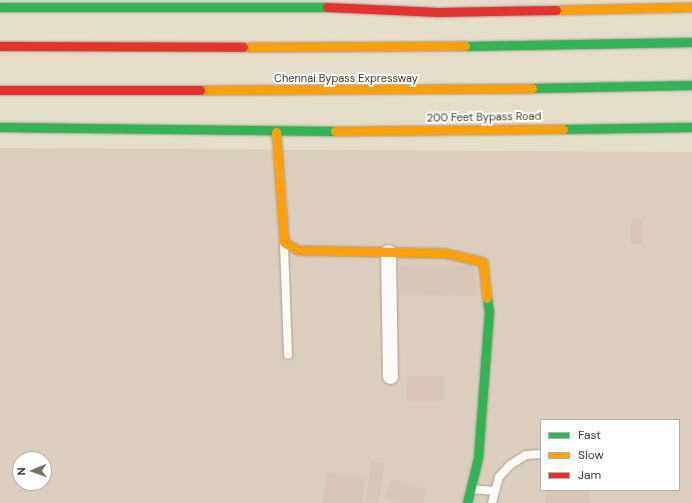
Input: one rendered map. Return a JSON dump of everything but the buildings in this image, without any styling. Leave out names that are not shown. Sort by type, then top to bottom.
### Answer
[{"type":"main road","points":[[0,7],[282,3],[375,6],[585,3],[692,7]]},
{"type":"main road","points":[[0,46],[407,46],[692,42]]},
{"type":"main road","name":"Chennai Bypass Expressway","points":[[0,90],[408,90],[692,85]]},
{"type":"main road","name":"200 Feet Bypass Road","points":[[0,127],[276,132],[692,127]]},
{"type":"main road","points":[[276,132],[284,242],[298,250],[445,254],[483,262],[489,312],[478,458],[468,503]]},
{"type":"street","points":[[388,252],[390,376]]},
{"type":"lane","points":[[284,242],[288,355]]},
{"type":"lane","points":[[492,503],[492,491],[499,477],[510,465],[526,455],[540,454]]},
{"type":"lane","points":[[471,489],[492,491]]},
{"type":"shaded area","points":[[0,148],[692,152],[692,503],[0,503]]},
{"type":"traffic: fast","points":[[0,7],[327,7]]},
{"type":"traffic: fast","points":[[465,46],[692,42]]},
{"type":"traffic: fast","points":[[532,88],[692,85]]},
{"type":"traffic: fast","points":[[0,127],[335,131]]},
{"type":"traffic: fast","points":[[563,129],[692,127]]},
{"type":"traffic: fast","points":[[467,503],[478,458],[489,312],[487,298]]},
{"type":"traffic: slow","points":[[556,10],[692,7]]},
{"type":"traffic: slow","points":[[243,47],[465,46]]},
{"type":"traffic: slow","points":[[200,90],[532,88]]},
{"type":"traffic: slow","points":[[335,131],[563,129]]},
{"type":"traffic: slow","points":[[276,132],[284,242],[298,250],[445,253],[483,262],[487,298]]},
{"type":"traffic: jam","points":[[327,7],[438,12],[556,10]]},
{"type":"traffic: jam","points":[[0,46],[243,47]]},
{"type":"traffic: jam","points":[[0,90],[200,90]]}]
